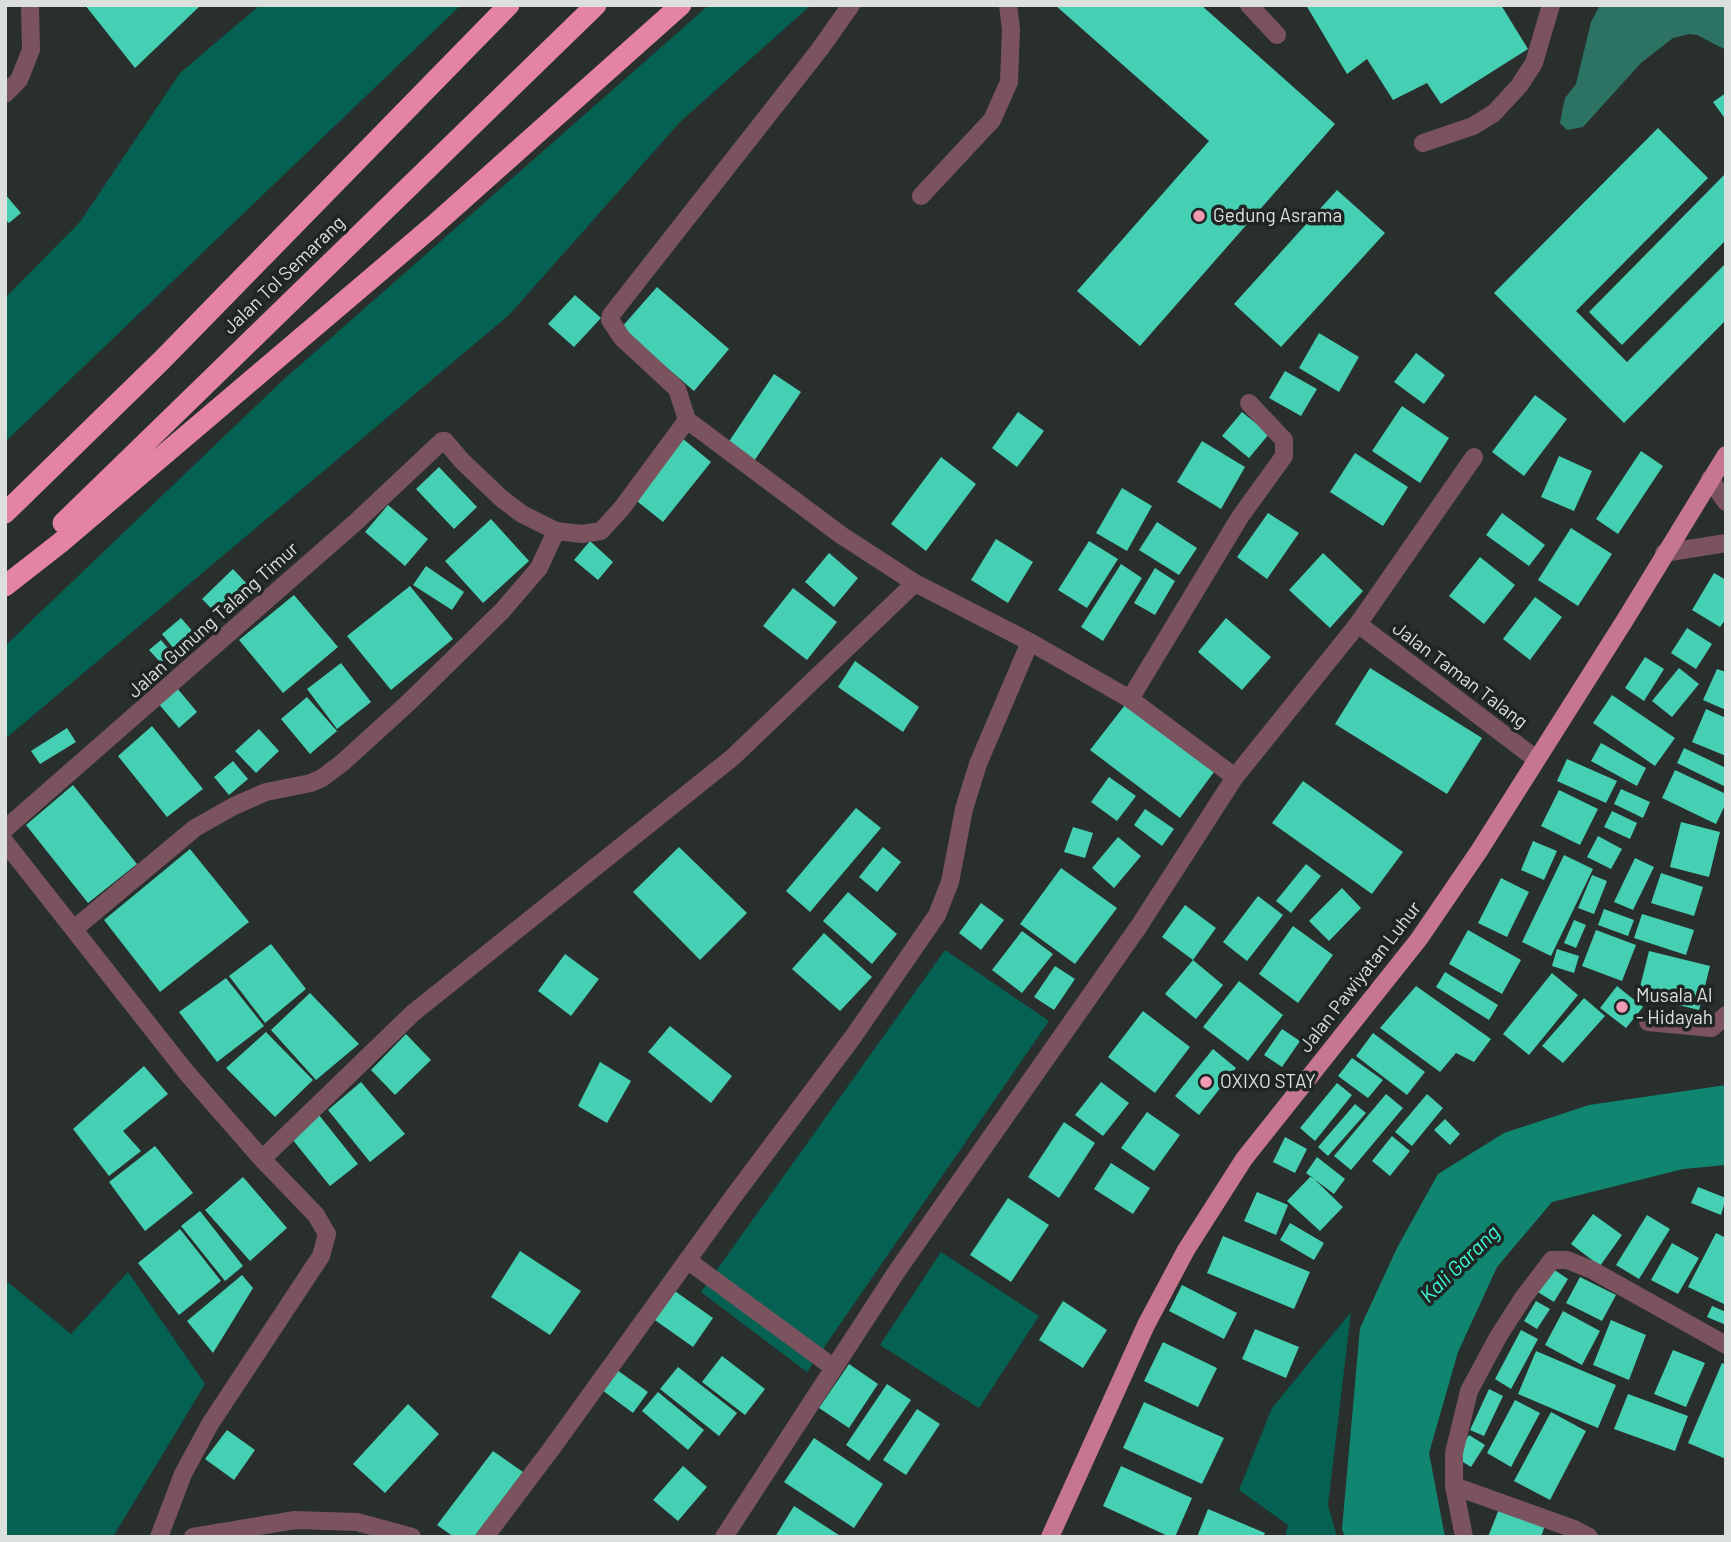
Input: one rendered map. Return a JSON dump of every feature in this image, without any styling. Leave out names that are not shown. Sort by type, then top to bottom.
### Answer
[{"type":"highway","name":"Jalan Tol Semarang","points":[[5,513],[162,360],[509,5]]},
{"type":"highway","name":"Jalan Tol Semarang","points":[[5,580],[596,5]]},
{"type":"highway","points":[[5,586],[60,543],[433,226],[681,5]]},
{"type":"main road","name":"Jalan Pawiyatan Luhur","points":[[1050,1537],[1146,1325],[1186,1250],[1244,1159],[1419,939],[1479,851],[1726,455]]},
{"type":"street","points":[[5,94],[19,80],[31,50],[30,5]]},
{"type":"street","points":[[851,5],[820,49],[611,315],[610,320],[622,338],[677,389],[687,420],[841,535],[915,583],[1030,642],[1130,699],[1235,777]]},
{"type":"street","points":[[921,196],[992,120],[1009,82],[1011,29],[1008,5]]},
{"type":"street","points":[[1249,5],[1276,35]]},
{"type":"street","points":[[1423,142],[1473,126],[1494,113],[1519,86],[1534,64],[1551,5]]},
{"type":"street","points":[[1130,699],[1240,517],[1284,456],[1284,440],[1249,403]]},
{"type":"street","points":[[74,929],[195,828],[266,792],[311,783],[342,763],[502,611],[539,568],[556,531],[582,534],[601,531],[622,508],[687,420]]},
{"type":"street","name":"Jalan Gunung Talang Timur","points":[[5,829],[357,522],[445,440],[462,461],[502,499],[522,514],[556,531]]},
{"type":"street","points":[[724,1537],[897,1271],[1139,926],[1235,777],[1358,624],[1474,457]]},
{"type":"street","points":[[1710,479],[1726,502]]},
{"type":"street","points":[[1664,553],[1726,543]]},
{"type":"street","points":[[262,1159],[414,1013],[733,757],[915,583]]},
{"type":"street","name":"Jalan Taman Talang","points":[[1358,624],[1536,759]]},
{"type":"street","points":[[485,1537],[853,1037],[937,915],[950,882],[964,809],[978,764],[1030,642]]},
{"type":"street","points":[[5,842],[186,1072],[262,1159],[316,1215],[327,1234],[321,1256],[210,1424],[183,1474],[159,1537]]},
{"type":"street","points":[[1648,1022],[1712,1028],[1726,1015]]},
{"type":"street","points":[[1464,1537],[1454,1486],[1454,1452],[1469,1391],[1504,1327],[1552,1259],[1567,1260],[1592,1270],[1726,1345]]},
{"type":"street","points":[[687,1260],[834,1368]]},
{"type":"street","points":[[1454,1486],[1574,1529],[1588,1537]]},
{"type":"street","points":[[193,1537],[295,1520],[357,1522],[412,1537]]},
{"type":"shaded area","points":[[260,5],[461,5],[5,442],[5,298],[80,222],[180,73]]},
{"type":"shaded area","points":[[709,5],[811,5],[680,122],[509,315],[5,739],[5,646],[282,381]]},
{"type":"shaded area","points":[[1600,5],[1726,5],[1726,50],[1697,35],[1673,38],[1641,63],[1583,127],[1567,130],[1560,123],[1565,98],[1576,84],[1591,22]]},
{"type":"shaded area","points":[[945,950],[1049,1021],[807,1372],[701,1292]]},
{"type":"shaded area","points":[[941,1252],[1039,1316],[979,1408],[880,1345]]},
{"type":"shaded area","points":[[128,1272],[205,1384],[113,1537],[5,1537],[5,1280],[71,1334]]},
{"type":"shaded area","points":[[1351,1312],[1328,1505],[1337,1537],[1285,1537],[1288,1525],[1239,1490],[1272,1408]]},
{"type":"water","name":"Kali Garang","points":[[1726,1085],[1726,1165],[1683,1169],[1552,1202],[1497,1267],[1458,1352],[1429,1453],[1445,1537],[1345,1537],[1342,1529],[1360,1328],[1397,1248],[1438,1174],[1504,1133],[1589,1105]]},
{"type":"building","points":[[85,5],[201,5],[135,68]]},
{"type":"building","name":"Gedung Asrama","points":[[1055,5],[1201,5],[1335,124],[1140,346],[1077,291],[1209,141]]},
{"type":"building","points":[[1306,5],[1501,5],[1528,49],[1441,104],[1427,83],[1393,100],[1367,59],[1347,74]]},
{"type":"building","points":[[1726,93],[1726,120],[1713,102]]},
{"type":"building","points":[[1658,128],[1708,178],[1576,311],[1627,362],[1726,263],[1726,320],[1624,423],[1494,293]]},
{"type":"building","points":[[1726,173],[1726,240],[1622,345],[1589,312]]},
{"type":"building","points":[[1337,190],[1385,233],[1281,347],[1234,304]]},
{"type":"building","points":[[5,194],[21,213],[9,223],[5,219]]},
{"type":"building","points":[[657,287],[729,349],[694,391],[621,328]]},
{"type":"building","points":[[575,295],[601,318],[574,347],[548,324]]},
{"type":"building","points":[[1319,333],[1359,357],[1339,392],[1299,368]]},
{"type":"building","points":[[1416,353],[1445,375],[1424,404],[1394,382]]},
{"type":"building","points":[[1285,371],[1317,389],[1301,416],[1269,398]]},
{"type":"building","points":[[774,374],[801,392],[754,461],[728,443]]},
{"type":"building","points":[[1535,395],[1567,419],[1524,476],[1492,452]]},
{"type":"building","points":[[1402,406],[1449,438],[1420,483],[1372,451]]},
{"type":"building","points":[[1018,412],[1044,431],[1017,467],[992,448]]},
{"type":"building","points":[[1242,412],[1269,434],[1249,458],[1222,436]]},
{"type":"building","points":[[682,438],[711,462],[663,522],[633,498]]},
{"type":"building","points":[[1202,441],[1245,467],[1221,509],[1177,482]]},
{"type":"building","points":[[1641,451],[1663,466],[1618,534],[1596,519]]},
{"type":"building","points":[[1355,453],[1408,487],[1383,526],[1330,492]]},
{"type":"building","points":[[1559,456],[1592,471],[1574,511],[1541,497]]},
{"type":"building","points":[[941,457],[976,484],[926,551],[891,524]]},
{"type":"building","points":[[439,467],[477,507],[454,529],[416,489]]},
{"type":"building","points":[[1122,488],[1152,506],[1127,551],[1096,533]]},
{"type":"building","points":[[388,505],[428,539],[405,566],[365,532]]},
{"type":"building","points":[[1268,513],[1299,533],[1267,579],[1237,557]]},
{"type":"building","points":[[1502,513],[1545,545],[1529,566],[1486,535]]},
{"type":"building","points":[[491,519],[529,561],[483,603],[445,561]]},
{"type":"building","points":[[1157,522],[1197,548],[1179,575],[1139,550]]},
{"type":"building","points":[[1571,528],[1612,554],[1578,606],[1538,580]]},
{"type":"building","points":[[996,539],[1033,562],[1008,603],[971,580]]},
{"type":"building","points":[[590,541],[613,562],[598,580],[574,560]]},
{"type":"building","points":[[1089,541],[1118,559],[1087,608],[1058,590]]},
{"type":"building","points":[[829,553],[858,578],[834,607],[805,582]]},
{"type":"building","points":[[1323,553],[1363,591],[1330,628],[1289,590]]},
{"type":"building","points":[[1480,557],[1515,585],[1484,624],[1449,596]]},
{"type":"building","points":[[1121,564],[1142,578],[1103,641],[1081,627]]},
{"type":"building","points":[[426,566],[464,592],[452,610],[413,585]]},
{"type":"building","points":[[1155,568],[1175,581],[1155,615],[1134,603]]},
{"type":"building","points":[[233,569],[247,584],[217,614],[202,599]]},
{"type":"building","points":[[1714,573],[1726,580],[1726,619],[1720,627],[1692,610]]},
{"type":"building","points":[[410,586],[453,639],[391,690],[347,636]]},
{"type":"building","points":[[793,588],[837,622],[807,660],[763,626]]},
{"type":"building","points":[[294,595],[338,647],[283,693],[239,640]]},
{"type":"building","points":[[1535,597],[1562,617],[1530,660],[1503,639]]},
{"type":"building","points":[[181,618],[194,633],[174,649],[162,634]]},
{"type":"building","points":[[1226,618],[1271,657],[1242,690],[1198,652]]},
{"type":"building","points":[[1687,628],[1712,644],[1696,669],[1671,653]]},
{"type":"building","points":[[161,640],[172,653],[161,663],[149,650]]},
{"type":"building","points":[[1645,657],[1664,669],[1644,701],[1625,688]]},
{"type":"building","points":[[855,661],[919,707],[903,732],[838,687]]},
{"type":"building","points":[[341,663],[371,702],[337,729],[307,689]]},
{"type":"building","points":[[1370,668],[1482,738],[1447,794],[1335,724]]},
{"type":"building","points":[[1679,668],[1699,684],[1672,717],[1652,701]]},
{"type":"building","points":[[1717,669],[1726,672],[1726,710],[1703,700]]},
{"type":"building","points":[[177,688],[197,712],[179,728],[158,703]]},
{"type":"building","points":[[1612,695],[1675,738],[1655,766],[1593,723]]},
{"type":"building","points":[[307,697],[337,731],[310,754],[281,719]]},
{"type":"building","points":[[1125,705],[1214,772],[1180,818],[1090,750]]},
{"type":"building","points":[[1706,709],[1726,718],[1726,756],[1692,742]]},
{"type":"building","points":[[152,726],[203,789],[167,817],[118,756]]},
{"type":"building","points":[[67,728],[76,742],[40,764],[31,751]]},
{"type":"building","points":[[259,729],[279,751],[256,773],[235,751]]},
{"type":"building","points":[[1601,743],[1646,768],[1637,786],[1591,761]]},
{"type":"building","points":[[1684,748],[1726,768],[1726,787],[1677,763]]},
{"type":"building","points":[[1567,759],[1617,781],[1606,803],[1557,781]]},
{"type":"building","points":[[233,761],[248,779],[229,795],[214,777]]},
{"type":"building","points":[[1675,770],[1726,794],[1726,803],[1716,824],[1662,798]]},
{"type":"building","points":[[1109,777],[1136,796],[1117,821],[1091,802]]},
{"type":"building","points":[[1303,781],[1403,852],[1372,894],[1272,823]]},
{"type":"building","points":[[73,785],[137,864],[88,903],[26,825]]},
{"type":"building","points":[[1621,789],[1650,802],[1643,818],[1614,804]]},
{"type":"building","points":[[1559,790],[1598,809],[1580,845],[1541,826]]},
{"type":"building","points":[[856,808],[881,828],[810,912],[786,891]]},
{"type":"building","points":[[1145,809],[1174,829],[1162,846],[1134,825]]},
{"type":"building","points":[[1612,811],[1637,823],[1630,839],[1604,827]]},
{"type":"building","points":[[1681,822],[1720,832],[1709,877],[1670,867]]},
{"type":"building","points":[[1073,827],[1093,833],[1085,858],[1064,852]]},
{"type":"building","points":[[1598,836],[1622,849],[1611,869],[1587,857]]},
{"type":"building","points":[[1118,837],[1141,856],[1114,888],[1092,868]]},
{"type":"building","points":[[1533,841],[1557,851],[1544,880],[1521,870]]},
{"type":"building","points":[[679,847],[747,913],[700,960],[633,892]]},
{"type":"building","points":[[883,847],[901,862],[877,892],[859,877]]},
{"type":"building","points":[[190,849],[249,922],[160,992],[104,920]]},
{"type":"building","points":[[1564,855],[1593,869],[1551,956],[1522,942]]},
{"type":"building","points":[[1635,858],[1654,867],[1633,910],[1614,902]]},
{"type":"building","points":[[1306,864],[1321,876],[1291,913],[1276,901]]},
{"type":"building","points":[[1061,868],[1117,908],[1075,964],[1020,924]]},
{"type":"building","points":[[1661,873],[1703,887],[1694,916],[1651,903]]},
{"type":"building","points":[[1592,875],[1607,881],[1594,914],[1578,908]]},
{"type":"building","points":[[1501,878],[1529,892],[1507,937],[1478,923]]},
{"type":"building","points":[[1342,888],[1361,908],[1329,941],[1309,921]]},
{"type":"building","points":[[848,892],[897,934],[872,964],[823,921]]},
{"type":"building","points":[[1258,896],[1283,915],[1247,961],[1223,942]]},
{"type":"building","points":[[981,903],[1004,920],[981,950],[959,933]]},
{"type":"building","points":[[1185,905],[1216,928],[1193,960],[1162,937]]},
{"type":"building","points":[[1604,909],[1634,920],[1628,936],[1598,925]]},
{"type":"building","points":[[1642,914],[1694,930],[1686,955],[1634,938]]},
{"type":"building","points":[[1574,920],[1586,925],[1576,948],[1564,943]]},
{"type":"building","points":[[1293,926],[1333,955],[1298,1003],[1259,974]]},
{"type":"building","points":[[1468,930],[1521,960],[1502,994],[1449,964]]},
{"type":"building","points":[[1596,930],[1636,945],[1622,981],[1582,966]]},
{"type":"building","points":[[1022,931],[1053,954],[1022,993],[992,970]]},
{"type":"building","points":[[824,933],[872,977],[840,1011],[792,969]]},
{"type":"building","points":[[271,944],[306,989],[265,1023],[229,976]]},
{"type":"building","points":[[1557,949],[1579,956],[1574,973],[1552,966]]},
{"type":"building","points":[[1649,951],[1710,966],[1699,1010],[1638,995]]},
{"type":"building","points":[[565,954],[599,979],[571,1016],[538,991]]},
{"type":"building","points":[[1193,960],[1223,985],[1196,1019],[1165,994]]},
{"type":"building","points":[[1055,966],[1075,979],[1054,1010],[1034,997]]},
{"type":"building","points":[[1445,972],[1498,1005],[1489,1020],[1436,987]]},
{"type":"building","points":[[1552,973],[1578,995],[1529,1055],[1503,1034]]},
{"type":"building","points":[[226,978],[264,1026],[217,1062],[179,1012]]},
{"type":"building","points":[[1239,981],[1283,1015],[1248,1061],[1203,1027]]},
{"type":"building","points":[[1416,986],[1491,1039],[1474,1062],[1456,1053],[1440,1072],[1380,1028]]},
{"type":"building","name":"Musala Al - Hidayah","points":[[1617,986],[1643,1007],[1626,1028],[1600,1008]]},
{"type":"building","points":[[310,993],[359,1044],[316,1080],[271,1030]]},
{"type":"building","points":[[1584,998],[1605,1016],[1563,1063],[1542,1046]]},
{"type":"building","points":[[1143,1011],[1190,1047],[1155,1093],[1108,1057]]},
{"type":"building","points":[[670,1026],[732,1076],[711,1103],[648,1052]]},
{"type":"building","points":[[1282,1029],[1300,1041],[1282,1067],[1264,1055]]},
{"type":"building","points":[[266,1032],[313,1080],[275,1117],[226,1068]]},
{"type":"building","points":[[1373,1033],[1425,1072],[1407,1095],[1356,1056]]},
{"type":"building","points":[[406,1034],[431,1060],[395,1095],[371,1070]]},
{"type":"building","name":"OXIXO STAY","points":[[1213,1049],[1236,1068],[1199,1115],[1175,1096]]},
{"type":"building","points":[[1352,1058],[1383,1080],[1368,1098],[1338,1076]]},
{"type":"building","points":[[600,1062],[631,1081],[607,1123],[578,1106]]},
{"type":"building","points":[[144,1066],[168,1094],[123,1131],[141,1151],[109,1176],[73,1129]]},
{"type":"building","points":[[361,1082],[405,1134],[370,1162],[328,1110]]},
{"type":"building","points":[[1101,1082],[1129,1103],[1103,1136],[1075,1115]]},
{"type":"building","points":[[1337,1083],[1352,1095],[1315,1141],[1300,1128]]},
{"type":"building","points":[[1386,1094],[1403,1108],[1351,1170],[1334,1156]]},
{"type":"building","points":[[1427,1094],[1443,1108],[1412,1146],[1395,1132]]},
{"type":"building","points":[[1355,1104],[1366,1113],[1328,1156],[1318,1147]]},
{"type":"building","points":[[1147,1112],[1180,1135],[1154,1171],[1121,1148]]},
{"type":"building","points":[[319,1115],[358,1164],[330,1186],[292,1139]]},
{"type":"building","points":[[1445,1119],[1460,1134],[1450,1145],[1434,1130]]},
{"type":"building","points":[[1064,1122],[1095,1143],[1059,1198],[1028,1177]]},
{"type":"building","points":[[1392,1136],[1410,1151],[1390,1176],[1372,1161]]},
{"type":"building","points":[[1285,1137],[1307,1149],[1295,1173],[1273,1162]]},
{"type":"building","points":[[155,1146],[193,1193],[145,1231],[109,1182]]},
{"type":"building","points":[[1317,1157],[1345,1179],[1334,1194],[1306,1173]]},
{"type":"building","points":[[1111,1163],[1150,1188],[1133,1214],[1094,1189]]},
{"type":"building","points":[[1311,1176],[1343,1207],[1320,1231],[1287,1201]]},
{"type":"building","points":[[243,1177],[287,1228],[250,1261],[205,1210]]},
{"type":"building","points":[[1698,1187],[1726,1198],[1721,1215],[1691,1203]]},
{"type":"building","points":[[1257,1192],[1288,1205],[1276,1235],[1244,1221]]},
{"type":"building","points":[[1008,1198],[1049,1225],[1011,1282],[970,1255]]},
{"type":"building","points":[[200,1211],[243,1266],[225,1281],[181,1226]]},
{"type":"building","points":[[1593,1214],[1622,1235],[1600,1266],[1571,1244]]},
{"type":"building","points":[[1647,1215],[1670,1229],[1639,1279],[1616,1265]]},
{"type":"building","points":[[1290,1223],[1324,1243],[1314,1260],[1280,1240]]},
{"type":"building","points":[[180,1229],[221,1281],[179,1315],[138,1263]]},
{"type":"building","points":[[1716,1233],[1726,1238],[1726,1305],[1688,1287]]},
{"type":"building","points":[[1223,1236],[1310,1272],[1294,1309],[1207,1273]]},
{"type":"building","points":[[1672,1243],[1699,1258],[1678,1294],[1651,1280]]},
{"type":"building","points":[[520,1251],[581,1291],[550,1335],[491,1297]]},
{"type":"building","points":[[1550,1267],[1568,1279],[1554,1302],[1536,1291]]},
{"type":"building","points":[[242,1275],[253,1288],[213,1353],[187,1321]]},
{"type":"building","points":[[1580,1277],[1616,1295],[1602,1321],[1566,1303]]},
{"type":"building","points":[[1182,1285],[1237,1313],[1224,1339],[1169,1311]]},
{"type":"building","points":[[672,1289],[713,1318],[693,1347],[652,1318]]},
{"type":"building","points":[[1063,1301],[1107,1330],[1083,1368],[1039,1340]]},
{"type":"building","points":[[1536,1301],[1550,1309],[1537,1329],[1524,1321]]},
{"type":"building","points":[[1712,1306],[1726,1312],[1726,1325],[1707,1317]]},
{"type":"building","points":[[1563,1311],[1600,1331],[1582,1365],[1545,1345]]},
{"type":"building","points":[[1611,1320],[1646,1335],[1629,1380],[1593,1365]]},
{"type":"building","points":[[1255,1329],[1299,1347],[1286,1378],[1242,1359]]},
{"type":"building","points":[[1521,1330],[1538,1339],[1511,1389],[1495,1379]]},
{"type":"building","points":[[1163,1342],[1217,1368],[1198,1407],[1144,1381]]},
{"type":"building","points":[[1673,1350],[1705,1363],[1686,1407],[1654,1394]]},
{"type":"building","points":[[1536,1351],[1616,1385],[1598,1428],[1518,1394]]},
{"type":"building","points":[[722,1356],[765,1389],[745,1415],[702,1382]]},
{"type":"building","points":[[1722,1363],[1726,1365],[1726,1459],[1688,1443]]},
{"type":"building","points":[[849,1364],[878,1384],[849,1428],[819,1408]]},
{"type":"building","points":[[678,1367],[737,1413],[719,1436],[660,1389]]},
{"type":"building","points":[[617,1370],[648,1392],[633,1413],[602,1390]]},
{"type":"building","points":[[887,1384],[911,1400],[869,1461],[846,1445]]},
{"type":"building","points":[[1489,1389],[1503,1396],[1484,1436],[1470,1430]]},
{"type":"building","points":[[658,1392],[704,1430],[688,1450],[642,1411]]},
{"type":"building","points":[[1628,1394],[1688,1416],[1675,1451],[1614,1429]]},
{"type":"building","points":[[1515,1400],[1540,1413],[1511,1467],[1487,1453]]},
{"type":"building","points":[[1144,1402],[1224,1438],[1202,1484],[1123,1448]]},
{"type":"building","points":[[408,1404],[439,1434],[385,1493],[353,1464]]},
{"type":"building","points":[[917,1409],[940,1424],[906,1475],[883,1460]]},
{"type":"building","points":[[1551,1412],[1586,1431],[1550,1500],[1514,1481]]},
{"type":"building","points":[[227,1430],[255,1450],[234,1480],[205,1459]]},
{"type":"building","points":[[1469,1435],[1485,1445],[1471,1467],[1455,1457]]},
{"type":"building","points":[[814,1438],[883,1484],[854,1528],[784,1482]]},
{"type":"building","points":[[493,1451],[523,1472],[474,1537],[454,1537],[437,1525]]},
{"type":"building","points":[[683,1466],[707,1487],[678,1521],[653,1500]]},
{"type":"building","points":[[1121,1466],[1192,1498],[1175,1537],[1103,1506]]},
{"type":"building","points":[[794,1506],[842,1537],[775,1537]]},
{"type":"building","points":[[1208,1509],[1265,1533],[1263,1537],[1197,1537]]},
{"type":"building","points":[[1499,1509],[1545,1525],[1541,1537],[1488,1537]]},
{"type":"place","name":"Gedung Asrama","points":[[1199,216]]},
{"type":"place","name":"Musala Al - Hidayah","points":[[1622,1007]]},
{"type":"place","name":"OXIXO STAY","points":[[1206,1082]]}]
